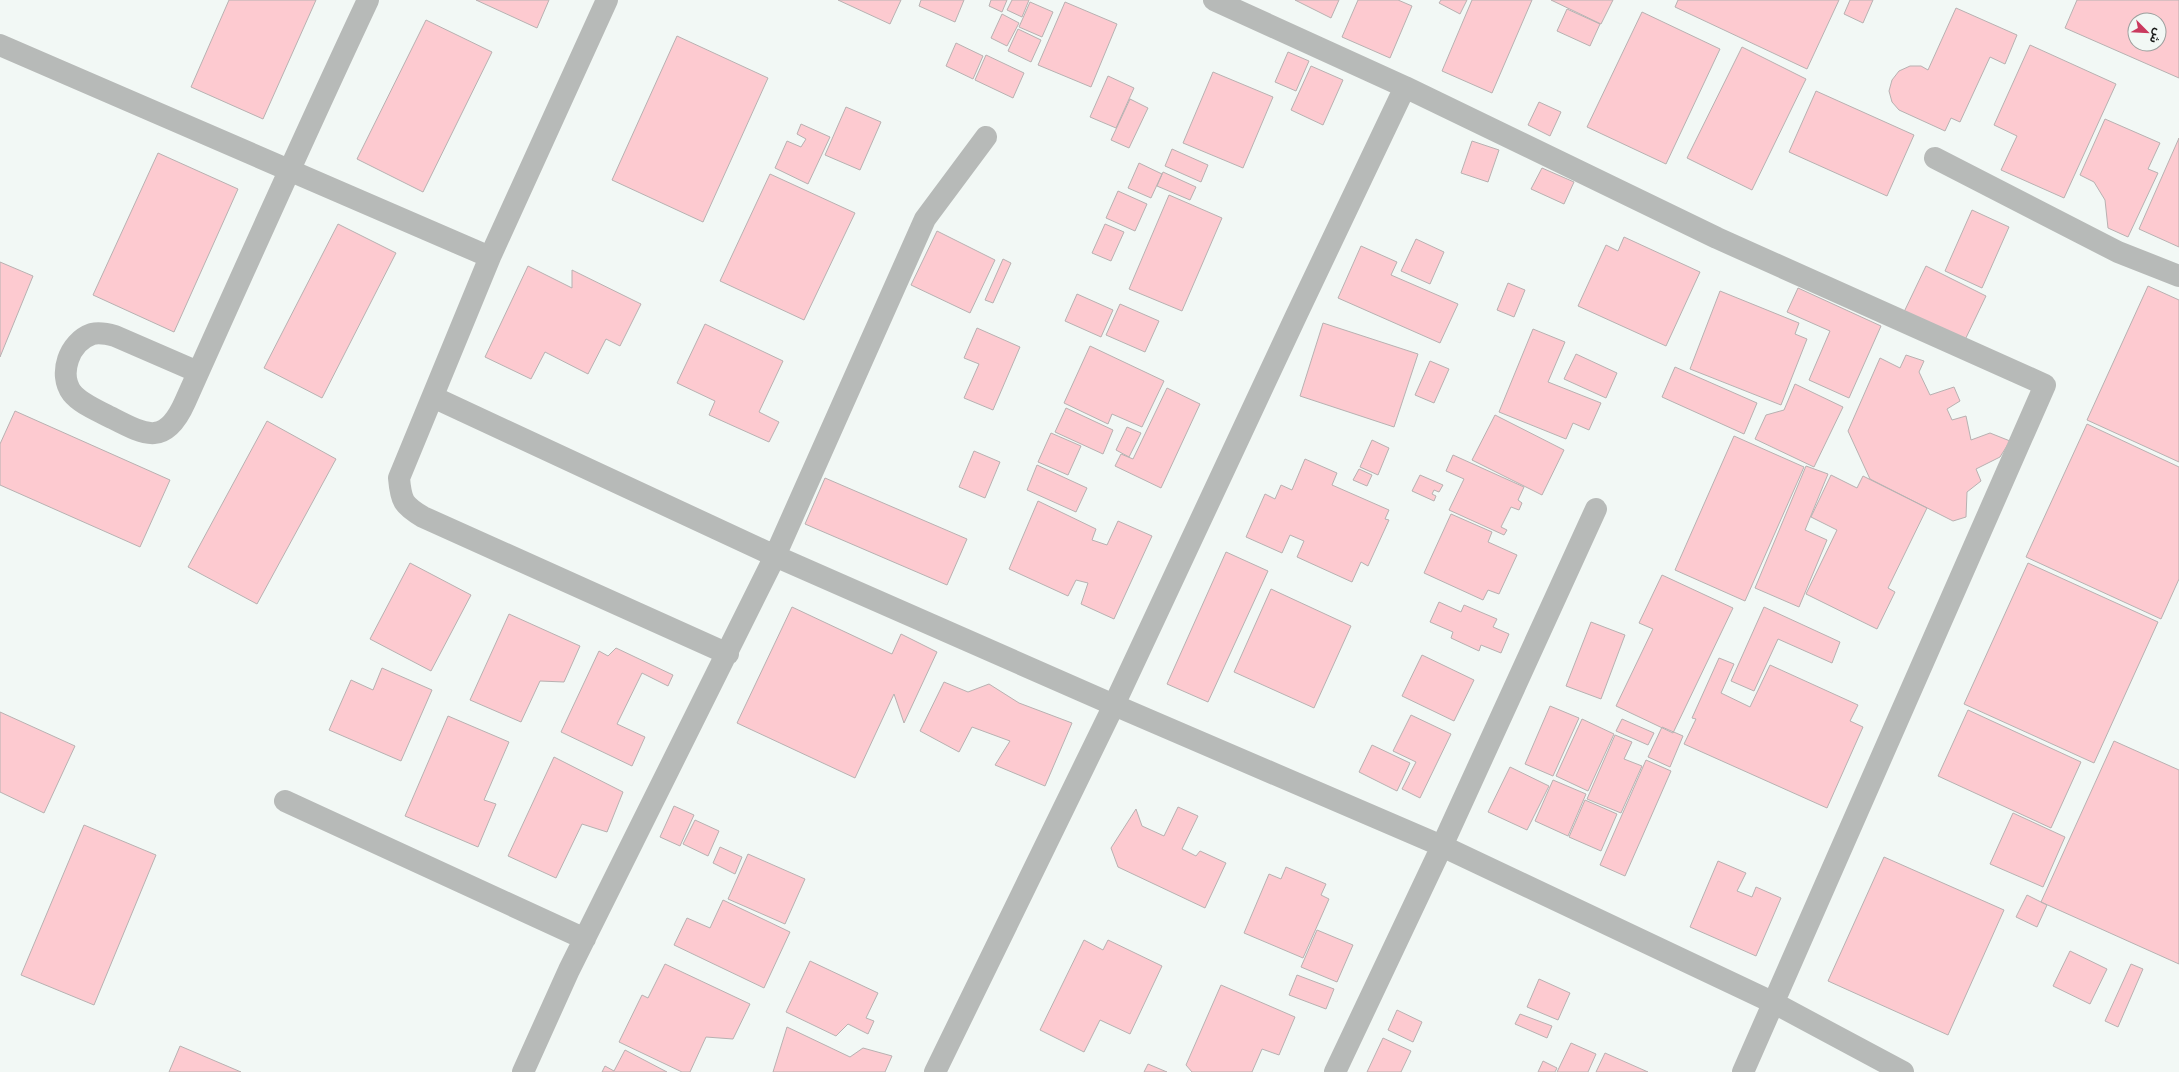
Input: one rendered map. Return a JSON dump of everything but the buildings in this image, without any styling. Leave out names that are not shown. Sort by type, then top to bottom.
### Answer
[{"type":"street","points":[[198,372],[115,336],[104,333],[92,334],[82,340],[73,349],[65,370],[68,385],[79,400],[136,430],[147,434],[159,433],[176,421],[198,372],[289,169],[368,0]]},
{"type":"street","points":[[607,0],[490,256],[399,478],[401,495],[406,507],[423,517],[728,654]]},
{"type":"street","points":[[1214,0],[1405,87],[1717,238],[2045,385],[1743,1072]]},
{"type":"street","points":[[0,45],[490,256]]},
{"type":"street","points":[[935,1072],[1114,705],[1289,330],[1405,87]]},
{"type":"street","points":[[523,1072],[585,939],[728,654],[775,556],[925,219],[986,137]]},
{"type":"street","points":[[1935,158],[2118,252],[2179,276]]},
{"type":"street","points":[[433,397],[775,556],[1114,705],[1442,846],[1774,1003],[1903,1072]]},
{"type":"street","points":[[1335,1072],[1442,846],[1596,510]]},
{"type":"street","points":[[285,801],[585,939]]}]
